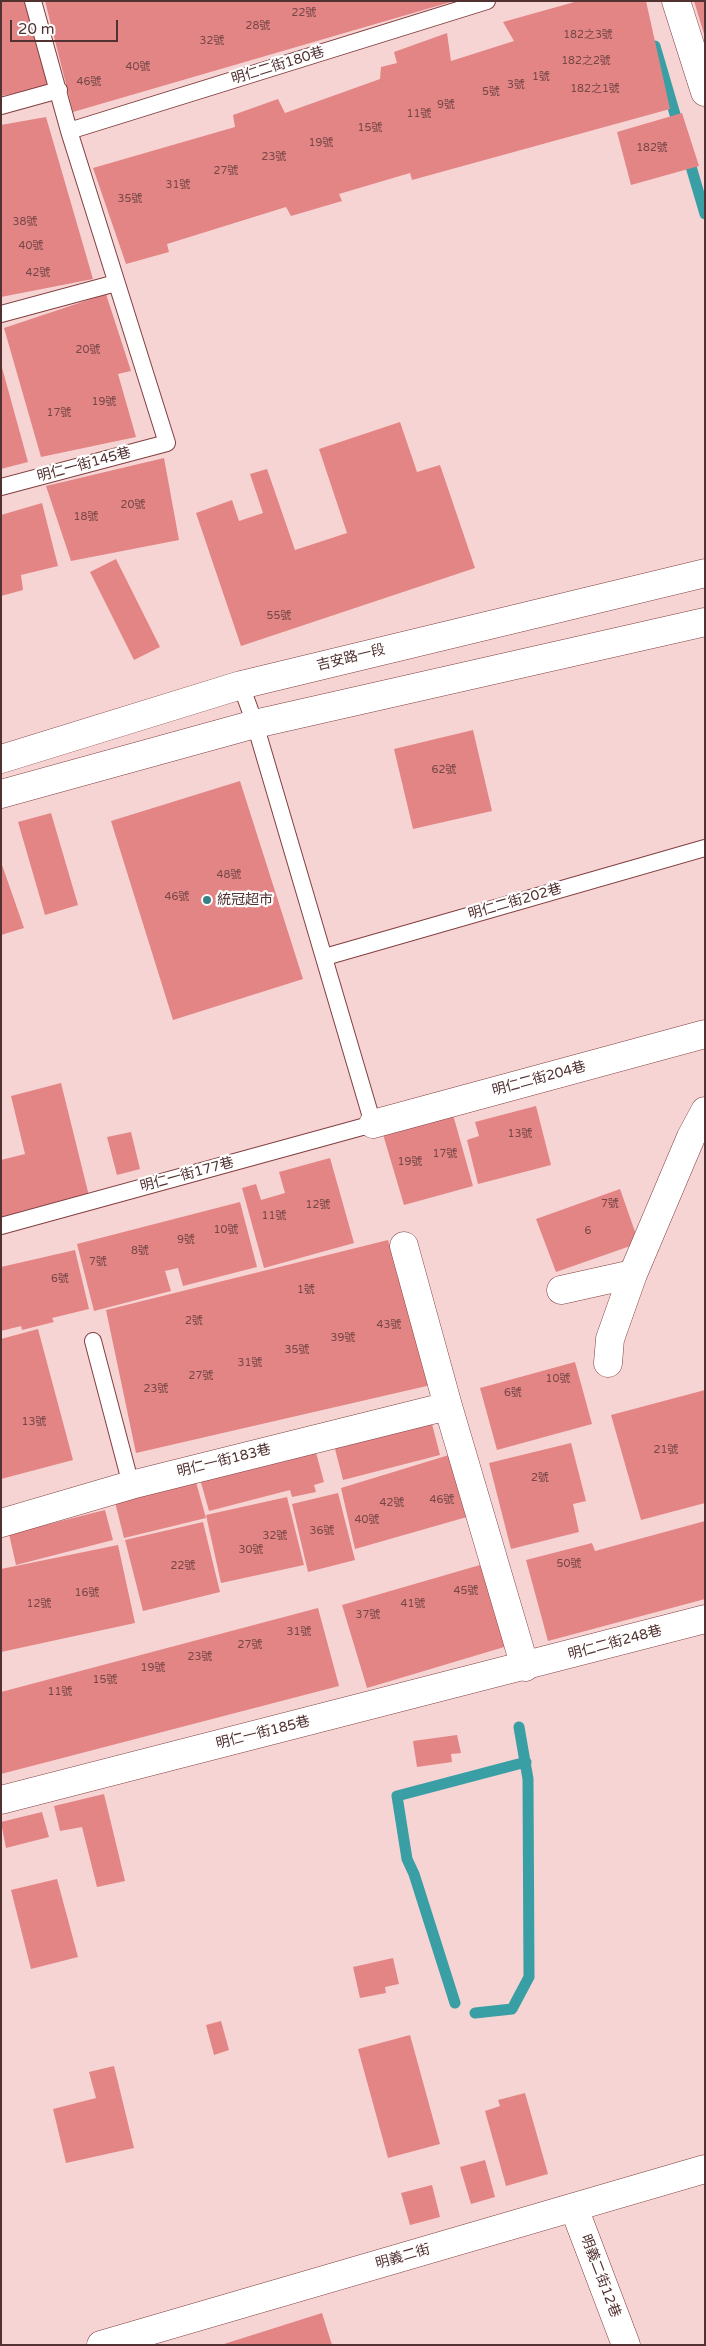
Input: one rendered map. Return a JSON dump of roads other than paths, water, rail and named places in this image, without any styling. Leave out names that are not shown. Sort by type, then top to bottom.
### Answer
[{"type":"street","points":[[676,1],[704,90]]},
{"type":"street","name":"吉安路一段","points":[[1,759],[241,685],[705,573]]},
{"type":"street","points":[[1,794],[255,724],[705,622]]},
{"type":"street","name":"明仁二街204巷","points":[[373,1124],[705,1034]]},
{"type":"street","points":[[608,1363],[610,1339],[633,1274],[698,1136],[705,1111]]},
{"type":"street","points":[[404,1246],[448,1406],[525,1667]]},
{"type":"street","points":[[561,1290],[633,1274]]},
{"type":"street","name":"明仁一街183巷","points":[[1,1523],[131,1485],[448,1406]]},
{"type":"street","name":"明仁二街248巷","points":[[525,1667],[705,1619]]},
{"type":"street","name":"明仁一街185巷","points":[[1,1800],[525,1667]]},
{"type":"street","name":"明義二街","points":[[102,2345],[705,2169]]},
{"type":"street","name":"明義二街12巷","points":[[574,2208],[626,2345]]},
{"type":"lane","points":[[1,314],[116,283],[69,131],[33,1]]},
{"type":"lane","name":"明仁二街180巷","points":[[69,131],[487,1]]},
{"type":"lane","points":[[1,106],[59,90]]},
{"type":"lane","name":"明仁一街145巷","points":[[1,488],[167,443],[116,283]]},
{"type":"lane","points":[[241,685],[255,724],[373,1124]]},
{"type":"lane","name":"明仁二街202巷","points":[[325,957],[705,848]]},
{"type":"lane","name":"明仁一街177巷","points":[[1,1226],[373,1124]]},
{"type":"lane","points":[[93,1341],[131,1485]]},
{"type":"waterway","points":[[655,46],[679,128]]},
{"type":"waterway","points":[[687,153],[705,214]]},
{"type":"waterway","points":[[475,2013],[512,2009],[529,1977],[528,1779],[519,1727]]},
{"type":"waterway","points":[[455,2003],[414,1874],[407,1859],[397,1796],[526,1762]]},
{"type":"place","name":"統冠超市","points":[[207,900]]}]
